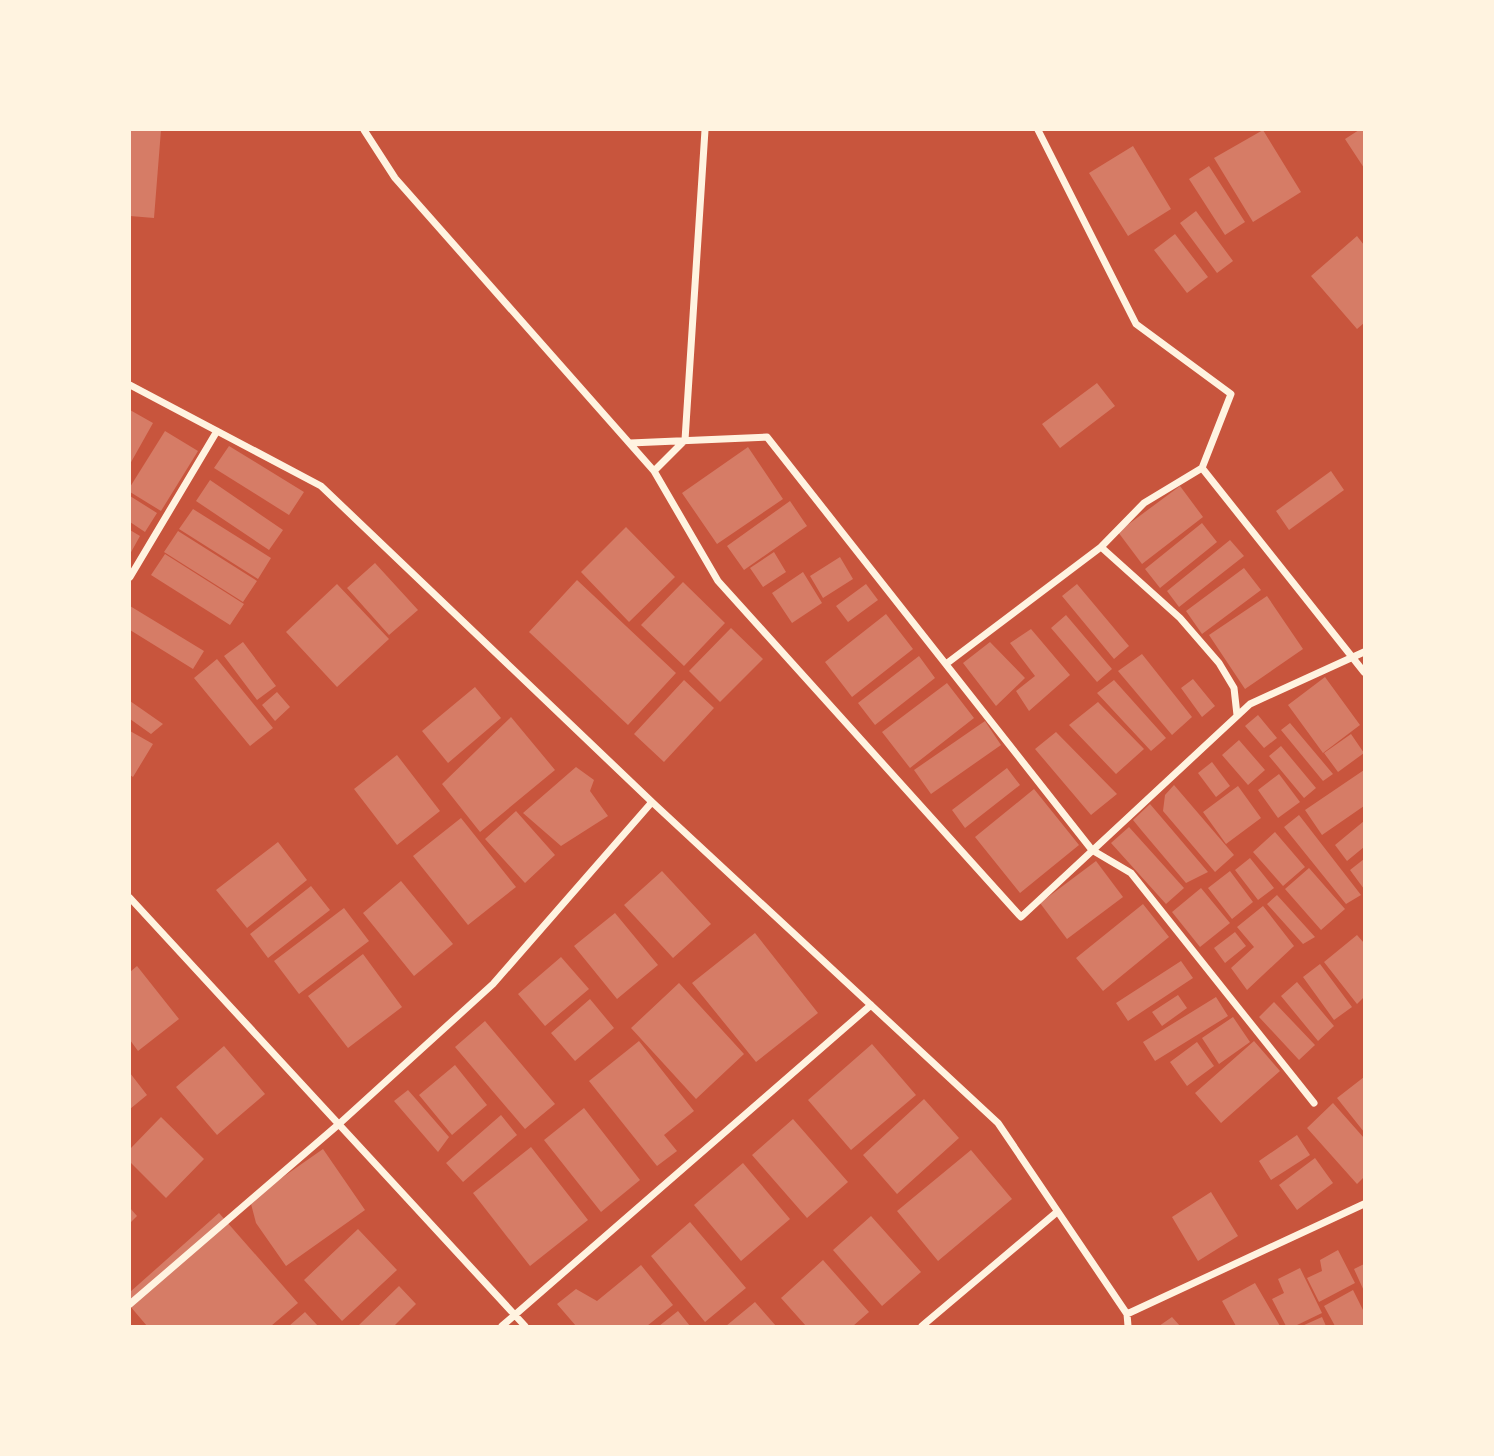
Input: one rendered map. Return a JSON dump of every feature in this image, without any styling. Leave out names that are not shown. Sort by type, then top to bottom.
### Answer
[{"type":"street","points":[[364,130],[395,178],[654,471],[718,581],[1021,917],[1250,704],[1364,652]]},
{"type":"street","points":[[654,471],[685,440],[705,130]]},
{"type":"street","points":[[946,664],[1101,547],[1144,503],[1202,468],[1231,394],[1136,324],[1038,130]]},
{"type":"street","points":[[130,385],[321,486],[652,802],[998,1124],[1127,1314],[1128,1326]]},
{"type":"street","points":[[130,577],[217,431]]},
{"type":"street","points":[[630,443],[767,437],[1093,850],[1131,873],[1314,1103]]},
{"type":"street","points":[[1202,468],[1364,672]]},
{"type":"street","points":[[1101,547],[1180,618],[1219,663],[1234,688],[1237,716]]},
{"type":"street","points":[[130,1304],[339,1124],[494,984],[652,802]]},
{"type":"street","points":[[130,898],[525,1326]]},
{"type":"street","points":[[502,1326],[871,1005]]},
{"type":"street","points":[[1127,1314],[1364,1203]]},
{"type":"street","points":[[922,1326],[1057,1212]]},
{"type":"building","points":[[130,130],[161,130],[154,218],[130,216]]},
{"type":"building","points":[[1263,130],[1301,192],[1253,222],[1214,158]]},
{"type":"building","points":[[1359,130],[1364,130],[1364,168],[1345,139]]},
{"type":"building","points":[[1133,146],[1171,209],[1128,236],[1089,173]]},
{"type":"building","points":[[1209,166],[1245,222],[1225,235],[1189,179]]},
{"type":"building","points":[[1196,211],[1233,261],[1217,273],[1180,223]]},
{"type":"building","points":[[1175,234],[1208,277],[1187,293],[1154,250]]},
{"type":"building","points":[[1357,236],[1364,245],[1364,323],[1357,329],[1311,276]]},
{"type":"building","points":[[1097,383],[1115,406],[1060,448],[1042,424]]},
{"type":"building","points":[[130,410],[153,423],[130,464]]},
{"type":"building","points":[[165,431],[198,451],[161,511],[130,492],[130,487]]},
{"type":"building","points":[[229,446],[304,492],[289,515],[214,468]]},
{"type":"building","points":[[748,447],[783,499],[717,544],[682,493]]},
{"type":"building","points":[[1331,471],[1344,490],[1289,530],[1276,511]]},
{"type":"building","points":[[210,480],[283,530],[269,550],[196,501]]},
{"type":"building","points":[[1180,486],[1203,517],[1142,564],[1118,532]]},
{"type":"building","points":[[130,496],[157,513],[145,532],[130,522]]},
{"type":"building","points":[[790,501],[807,526],[744,570],[727,546]]},
{"type":"building","points":[[193,509],[271,558],[258,579],[179,529]]},
{"type":"building","points":[[1202,523],[1217,542],[1160,588],[1145,569]]},
{"type":"building","points":[[626,527],[675,577],[629,622],[581,572]]},
{"type":"building","points":[[130,530],[140,536],[130,554]]},
{"type":"building","points":[[178,531],[257,581],[243,602],[164,552]]},
{"type":"building","points":[[1230,540],[1244,556],[1179,607],[1167,591]]},
{"type":"building","points":[[774,552],[786,572],[763,587],[750,568]]},
{"type":"building","points":[[165,554],[244,604],[230,625],[151,575]]},
{"type":"building","points":[[840,557],[853,579],[823,598],[810,576]]},
{"type":"building","points":[[375,563],[418,610],[389,635],[347,588]]},
{"type":"building","points":[[1244,568],[1261,590],[1202,634],[1186,611]]},
{"type":"building","points":[[803,572],[822,603],[792,623],[772,593]]},
{"type":"building","points":[[577,580],[676,673],[628,725],[529,632]]},
{"type":"building","points":[[683,582],[725,623],[684,666],[641,625]]},
{"type":"building","points":[[337,584],[389,639],[337,687],[286,632]]},
{"type":"building","points":[[866,584],[878,600],[848,622],[836,606]]},
{"type":"building","points":[[1077,584],[1129,646],[1114,659],[1062,596]]},
{"type":"building","points":[[1267,596],[1303,649],[1245,689],[1209,635]]},
{"type":"building","points":[[130,606],[204,651],[193,669],[130,630]]},
{"type":"building","points":[[886,614],[913,649],[852,697],[825,662]]},
{"type":"building","points":[[1066,615],[1112,669],[1097,682],[1051,628]]},
{"type":"building","points":[[731,628],[763,659],[720,702],[689,671]]},
{"type":"building","points":[[1031,629],[1070,675],[1029,711],[1016,691],[1035,676],[1010,643]]},
{"type":"building","points":[[243,642],[276,686],[257,700],[224,656]]},
{"type":"building","points":[[990,642],[1025,678],[996,706],[963,663]]},
{"type":"building","points":[[1142,654],[1192,717],[1172,735],[1118,671]]},
{"type":"building","points":[[919,656],[935,678],[875,725],[858,703]]},
{"type":"building","points":[[217,659],[273,728],[250,746],[194,678]]},
{"type":"building","points":[[1325,677],[1360,725],[1323,753],[1288,705]]},
{"type":"building","points":[[1193,679],[1215,706],[1202,717],[1181,688]]},
{"type":"building","points":[[684,680],[714,708],[664,762],[634,734]]},
{"type":"building","points":[[1114,680],[1166,738],[1151,751],[1097,693]]},
{"type":"building","points":[[947,683],[974,718],[910,768],[882,732]]},
{"type":"building","points":[[475,687],[501,718],[448,763],[422,731]]},
{"type":"building","points":[[277,692],[290,707],[275,721],[262,705]]},
{"type":"building","points":[[130,701],[163,724],[151,734],[130,719]]},
{"type":"building","points":[[1098,702],[1144,749],[1116,774],[1069,725]]},
{"type":"building","points":[[1258,715],[1277,738],[1264,748],[1245,726]]},
{"type":"building","points":[[511,717],[555,770],[480,832],[442,784]]},
{"type":"building","points":[[985,721],[1001,745],[931,794],[914,770]]},
{"type":"building","points":[[1290,723],[1333,774],[1323,781],[1281,730]]},
{"type":"building","points":[[130,731],[153,744],[133,777],[130,775]]},
{"type":"building","points":[[1056,732],[1117,794],[1091,815],[1035,749]]},
{"type":"building","points":[[1351,734],[1364,753],[1338,772],[1324,753]]},
{"type":"building","points":[[1239,740],[1265,770],[1248,785],[1222,755]]},
{"type":"building","points":[[1281,746],[1316,788],[1304,798],[1269,756]]},
{"type":"building","points":[[397,755],[440,811],[397,845],[354,789]]},
{"type":"building","points":[[1212,762],[1230,786],[1216,797],[1198,773]]},
{"type":"building","points":[[576,767],[594,780],[590,791],[608,816],[561,846],[523,813]]},
{"type":"building","points":[[1007,768],[1020,785],[965,828],[952,810]]},
{"type":"building","points":[[1364,770],[1364,806],[1322,835],[1305,810]]},
{"type":"building","points":[[1279,774],[1300,802],[1278,818],[1258,790]]},
{"type":"building","points":[[1174,785],[1234,855],[1215,872],[1163,811],[1165,795]]},
{"type":"building","points":[[1238,786],[1261,818],[1226,844],[1203,812]]},
{"type":"building","points":[[1034,789],[1079,845],[1020,893],[975,837]]},
{"type":"building","points":[[1150,804],[1208,872],[1186,883],[1133,820]]},
{"type":"building","points":[[516,811],[555,855],[525,883],[485,839]]},
{"type":"building","points":[[1299,815],[1361,895],[1346,904],[1284,827]]},
{"type":"building","points":[[461,818],[516,887],[468,925],[413,856]]},
{"type":"building","points":[[1364,821],[1364,847],[1347,861],[1335,845]]},
{"type":"building","points":[[1129,827],[1184,888],[1166,904],[1111,843]]},
{"type":"building","points":[[1275,832],[1305,867],[1283,886],[1253,852]]},
{"type":"building","points":[[278,842],[307,880],[247,928],[216,890]]},
{"type":"building","points":[[1250,858],[1274,888],[1258,900],[1235,870]]},
{"type":"building","points":[[1364,859],[1364,889],[1350,870]]},
{"type":"building","points":[[1096,861],[1123,897],[1067,939],[1040,903]]},
{"type":"building","points":[[1309,868],[1345,909],[1321,930],[1285,889]]},
{"type":"building","points":[[662,871],[711,924],[673,958],[624,905]]},
{"type":"building","points":[[1230,871],[1253,902],[1232,919],[1208,888]]},
{"type":"building","points":[[401,881],[453,944],[414,976],[363,913]]},
{"type":"building","points":[[311,886],[330,910],[268,958],[250,934]]},
{"type":"building","points":[[1201,888],[1230,923],[1200,947],[1172,912]]},
{"type":"building","points":[[1277,895],[1315,937],[1303,944],[1267,904]]},
{"type":"building","points":[[1143,904],[1169,937],[1103,991],[1076,958]]},
{"type":"building","points":[[1263,906],[1294,946],[1247,990],[1231,968],[1254,947],[1237,927]]},
{"type":"building","points":[[344,908],[369,941],[299,994],[274,961]]},
{"type":"building","points":[[615,913],[658,965],[617,999],[574,946]]},
{"type":"building","points":[[1235,932],[1246,946],[1225,963],[1214,948]]},
{"type":"building","points":[[755,933],[818,1013],[756,1062],[692,983]]},
{"type":"building","points":[[1357,935],[1364,943],[1364,997],[1357,1004],[1324,962]]},
{"type":"building","points":[[363,954],[402,1007],[348,1048],[308,996]]},
{"type":"building","points":[[561,957],[589,989],[545,1026],[518,994]]},
{"type":"building","points":[[1181,961],[1193,978],[1128,1021],[1116,1003]]},
{"type":"building","points":[[1320,964],[1352,1007],[1334,1020],[1303,977]]},
{"type":"building","points":[[137,966],[179,1019],[138,1051],[130,1040],[130,972]]},
{"type":"building","points":[[1297,982],[1334,1026],[1318,1041],[1281,996]]},
{"type":"building","points":[[679,983],[744,1054],[696,1099],[631,1028]]},
{"type":"building","points":[[1178,995],[1187,1008],[1162,1026],[1152,1012]]},
{"type":"building","points":[[1216,997],[1228,1016],[1155,1061],[1143,1042]]},
{"type":"building","points":[[590,999],[614,1028],[575,1061],[551,1033]]},
{"type":"building","points":[[1274,1002],[1315,1045],[1299,1060],[1259,1017]]},
{"type":"building","points":[[1233,1017],[1250,1042],[1219,1064],[1202,1038]]},
{"type":"building","points":[[485,1021],[555,1104],[525,1129],[455,1047]]},
{"type":"building","points":[[639,1041],[694,1111],[664,1135],[677,1151],[657,1166],[589,1081]]},
{"type":"building","points":[[1254,1041],[1280,1071],[1221,1123],[1195,1093]]},
{"type":"building","points":[[1197,1042],[1214,1066],[1187,1086],[1170,1062]]},
{"type":"building","points":[[872,1044],[916,1095],[851,1150],[808,1100]]},
{"type":"building","points":[[224,1046],[265,1094],[217,1135],[176,1087]]},
{"type":"building","points":[[455,1065],[487,1105],[452,1135],[419,1095]]},
{"type":"building","points":[[130,1073],[147,1095],[130,1109]]},
{"type":"building","points":[[1364,1077],[1364,1132],[1337,1098]]},
{"type":"building","points":[[408,1090],[449,1137],[438,1152],[394,1101]]},
{"type":"building","points":[[924,1099],[959,1138],[897,1194],[863,1155]]},
{"type":"building","points":[[1333,1103],[1364,1138],[1364,1177],[1357,1184],[1307,1128]]},
{"type":"building","points":[[584,1108],[640,1180],[601,1212],[544,1140]]},
{"type":"building","points":[[501,1115],[517,1135],[463,1182],[446,1163]]},
{"type":"building","points":[[161,1117],[204,1159],[166,1198],[130,1162],[130,1149]]},
{"type":"building","points":[[793,1119],[848,1182],[807,1218],[752,1155]]},
{"type":"building","points":[[1297,1135],[1310,1155],[1271,1180],[1259,1161]]},
{"type":"building","points":[[531,1147],[588,1220],[530,1266],[473,1193]]},
{"type":"building","points":[[323,1149],[365,1210],[286,1266],[256,1223],[250,1200]]},
{"type":"building","points":[[971,1150],[1012,1199],[938,1261],[897,1211]]},
{"type":"building","points":[[1315,1158],[1333,1183],[1297,1210],[1279,1185]]},
{"type":"building","points":[[743,1163],[790,1219],[741,1261],[694,1205]]},
{"type":"building","points":[[1211,1192],[1238,1236],[1198,1261],[1172,1217]]},
{"type":"building","points":[[130,1208],[137,1216],[130,1223]]},
{"type":"building","points":[[219,1213],[298,1303],[271,1326],[147,1326],[130,1306],[130,1292]]},
{"type":"building","points":[[871,1216],[921,1272],[882,1306],[833,1250]]},
{"type":"building","points":[[690,1222],[746,1288],[705,1322],[651,1256]]},
{"type":"building","points":[[358,1229],[397,1270],[342,1321],[304,1280]]},
{"type":"building","points":[[1338,1250],[1355,1283],[1319,1302],[1307,1278],[1322,1271],[1320,1260]]},
{"type":"building","points":[[823,1260],[869,1312],[853,1326],[806,1326],[781,1298]]},
{"type":"building","points":[[1364,1264],[1364,1291],[1354,1269]]},
{"type":"building","points":[[641,1265],[673,1305],[647,1326],[576,1326],[557,1304],[576,1289],[597,1301]]},
{"type":"building","points":[[1300,1268],[1322,1313],[1295,1326],[1286,1326],[1272,1299],[1284,1293],[1278,1279]]},
{"type":"building","points":[[1255,1283],[1280,1326],[1236,1326],[1222,1301]]},
{"type":"building","points":[[399,1286],[416,1304],[394,1326],[359,1325]]},
{"type":"building","points":[[1353,1290],[1364,1312],[1364,1326],[1335,1326],[1324,1306]]},
{"type":"building","points":[[755,1302],[776,1326],[726,1326]]},
{"type":"building","points":[[678,1311],[690,1326],[659,1326]]},
{"type":"building","points":[[305,1312],[318,1326],[289,1326]]},
{"type":"building","points":[[1172,1317],[1180,1326],[1159,1326]]},
{"type":"building","points":[[1322,1317],[1326,1326],[1302,1326]]}]
